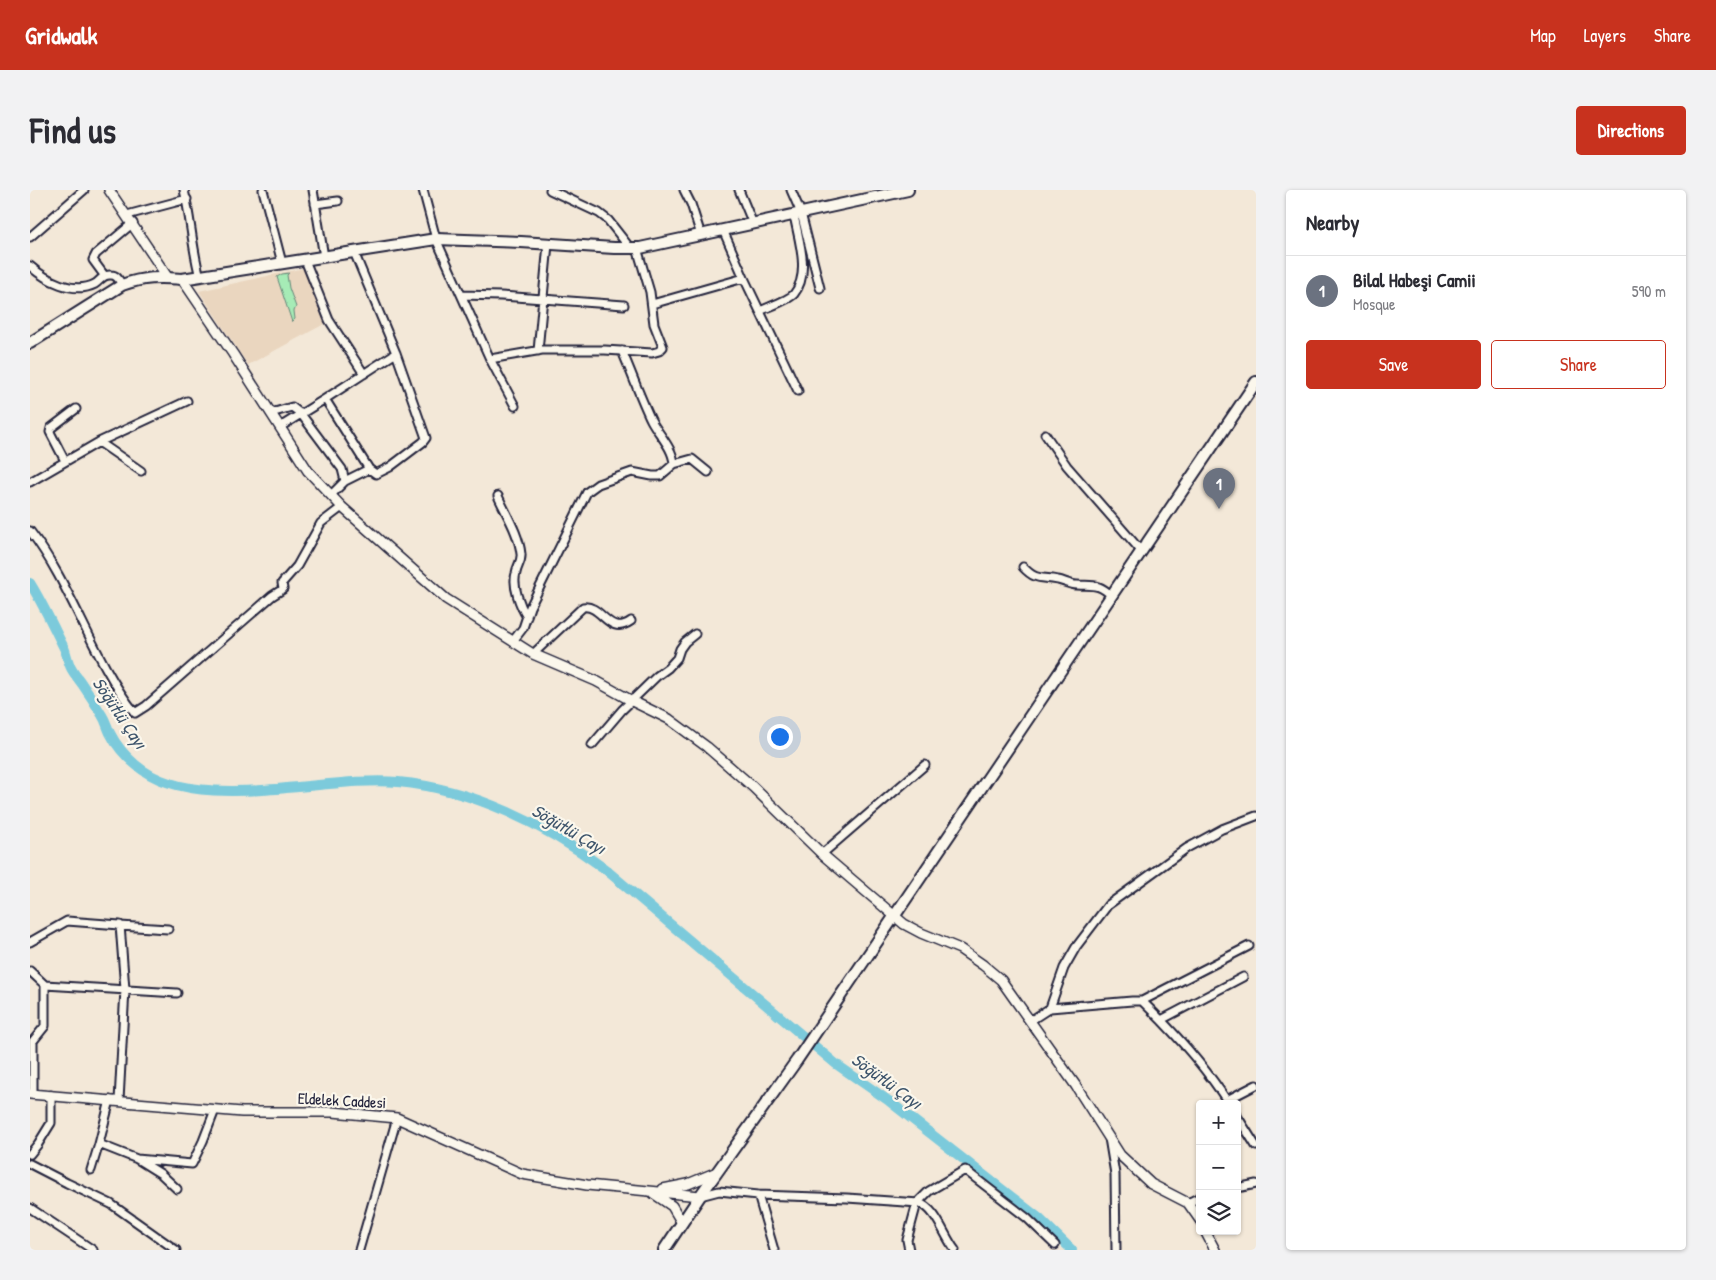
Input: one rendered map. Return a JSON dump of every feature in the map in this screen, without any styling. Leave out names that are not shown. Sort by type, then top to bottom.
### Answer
[{"type":"main road","points":[[30,343],[122,285],[136,280],[160,277],[182,280],[436,239],[633,248],[908,190]]},
{"type":"main road","points":[[664,1250],[845,990],[1256,382]]},
{"type":"street","points":[[30,237],[84,190]]},
{"type":"street","points":[[110,190],[168,278]]},
{"type":"street","points":[[184,190],[200,277]]},
{"type":"street","points":[[263,190],[282,264]]},
{"type":"street","points":[[313,190],[324,257]]},
{"type":"street","points":[[423,190],[436,239],[490,359],[515,406]]},
{"type":"street","points":[[684,190],[691,204],[701,235]]},
{"type":"street","points":[[739,190],[753,224]]},
{"type":"street","points":[[791,190],[820,288]]},
{"type":"street","points":[[490,359],[538,351],[652,353],[664,347],[654,324],[648,282],[633,248],[608,220],[599,213],[554,191]]},
{"type":"street","points":[[127,215],[187,199]]},
{"type":"street","points":[[315,204],[338,201]]},
{"type":"street","points":[[760,311],[794,295],[799,284],[804,264],[797,214]]},
{"type":"street","points":[[104,276],[93,260],[96,254],[133,223]]},
{"type":"street","points":[[723,230],[798,391]]},
{"type":"street","points":[[538,351],[548,244]]},
{"type":"street","points":[[325,399],[369,469],[376,474],[390,467],[426,438],[396,353],[354,252]]},
{"type":"street","points":[[305,260],[329,320],[364,374]]},
{"type":"street","points":[[30,266],[54,282],[67,286],[84,287],[110,274],[117,277],[122,285]]},
{"type":"street","points":[[652,304],[744,278]]},
{"type":"street","points":[[182,280],[308,471],[342,507],[446,599],[533,654],[596,681],[669,719],[707,747],[753,786],[822,854],[904,924],[974,957],[1001,980],[1076,1086],[1120,1155],[1151,1184],[1188,1204],[1196,1215]]},
{"type":"street","points":[[462,295],[624,305]]},
{"type":"street","points":[[622,351],[652,420],[673,454],[674,464]]},
{"type":"street","points":[[280,427],[396,353]]},
{"type":"street","points":[[30,482],[99,442],[187,401]]},
{"type":"street","points":[[271,413],[292,407],[301,414],[342,469],[346,481]]},
{"type":"street","points":[[65,460],[50,432],[51,428],[76,409]]},
{"type":"street","points":[[1045,434],[1067,466],[1142,552]]},
{"type":"street","points":[[99,442],[141,471]]},
{"type":"street","points":[[513,640],[523,628],[530,607],[587,492],[598,484],[632,472],[660,476],[674,464],[692,459],[708,472]]},
{"type":"street","points":[[331,495],[346,481],[369,469]]},
{"type":"street","points":[[498,496],[518,541],[521,555],[515,580],[517,594],[527,617]]},
{"type":"street","points":[[30,531],[48,556],[113,682],[135,713],[146,706],[272,596],[283,589],[282,583],[297,566],[321,523],[342,507]]},
{"type":"street","points":[[1023,567],[1037,578],[1058,580],[1075,585],[1095,585],[1103,588],[1112,596]]},
{"type":"street","points":[[533,654],[583,607],[591,607],[614,624],[624,625],[631,621]]},
{"type":"street","points":[[592,744],[657,676],[668,668],[677,658],[685,642],[695,634]]},
{"type":"street","points":[[822,854],[925,765]]},
{"type":"street","points":[[1050,1008],[1064,968],[1076,947],[1108,905],[1187,848],[1222,830],[1256,816]]},
{"type":"street","points":[[30,942],[67,922],[168,929]]},
{"type":"street","points":[[91,1170],[115,1101],[125,989],[120,926]]},
{"type":"street","points":[[1030,1021],[1050,1008],[1142,1001],[1249,946]]},
{"type":"street","points":[[30,971],[45,985],[177,993]]},
{"type":"street","points":[[1162,1020],[1243,976]]},
{"type":"street","points":[[32,1094],[32,1041],[45,1026],[45,985]]},
{"type":"street","points":[[1142,1001],[1162,1020],[1208,1073],[1227,1100]]},
{"type":"street","points":[[1231,1100],[1256,1085]]},
{"type":"street","name":"Eldelek Caddesi","points":[[32,1094],[242,1112],[334,1112],[397,1118],[522,1174],[587,1186],[700,1196]]},
{"type":"street","points":[[30,1154],[51,1123],[51,1095]]},
{"type":"street","points":[[137,1159],[192,1164],[204,1141],[215,1110]]},
{"type":"street","points":[[359,1250],[397,1118]]},
{"type":"street","points":[[1241,1122],[1256,1146]]},
{"type":"street","points":[[1108,1136],[1115,1174],[1116,1250]]},
{"type":"street","points":[[99,1144],[137,1159],[160,1174],[177,1189]]},
{"type":"street","points":[[30,1164],[111,1204],[176,1250]]},
{"type":"street","points":[[909,1250],[907,1240],[917,1203],[929,1191],[965,1170],[1027,1218],[1055,1245]]},
{"type":"street","points":[[652,1192],[688,1184],[717,1172]]},
{"type":"street","points":[[1241,1187],[1256,1184]]},
{"type":"street","points":[[700,1196],[719,1191],[758,1196],[846,1198],[923,1204],[934,1215],[954,1250]]},
{"type":"street","points":[[652,1192],[672,1206],[682,1224]]},
{"type":"street","points":[[758,1196],[774,1250]]},
{"type":"street","points":[[1188,1204],[1196,1199]]},
{"type":"street","points":[[30,1208],[92,1250]]},
{"type":"street","points":[[1208,1235],[1215,1250]]},
{"type":"shaded area","points":[[304,268],[328,322],[248,365],[199,291]]},
{"type":"green space","points":[[289,273],[287,275],[289,288],[296,307],[294,311],[295,319],[292,322],[277,277]]},
{"type":"waterway","name":"Söğütlü Çayı","points":[[30,583],[65,650],[72,670],[103,717],[115,742],[136,765],[161,780],[192,788],[226,791],[262,790],[368,781],[398,782],[426,786],[454,792],[481,801],[533,824],[605,869],[836,1064],[889,1101],[1040,1219],[1072,1250]]},
{"type":"place","name":"Bilal Habeşi Camii","points":[[1219,509]]}]
